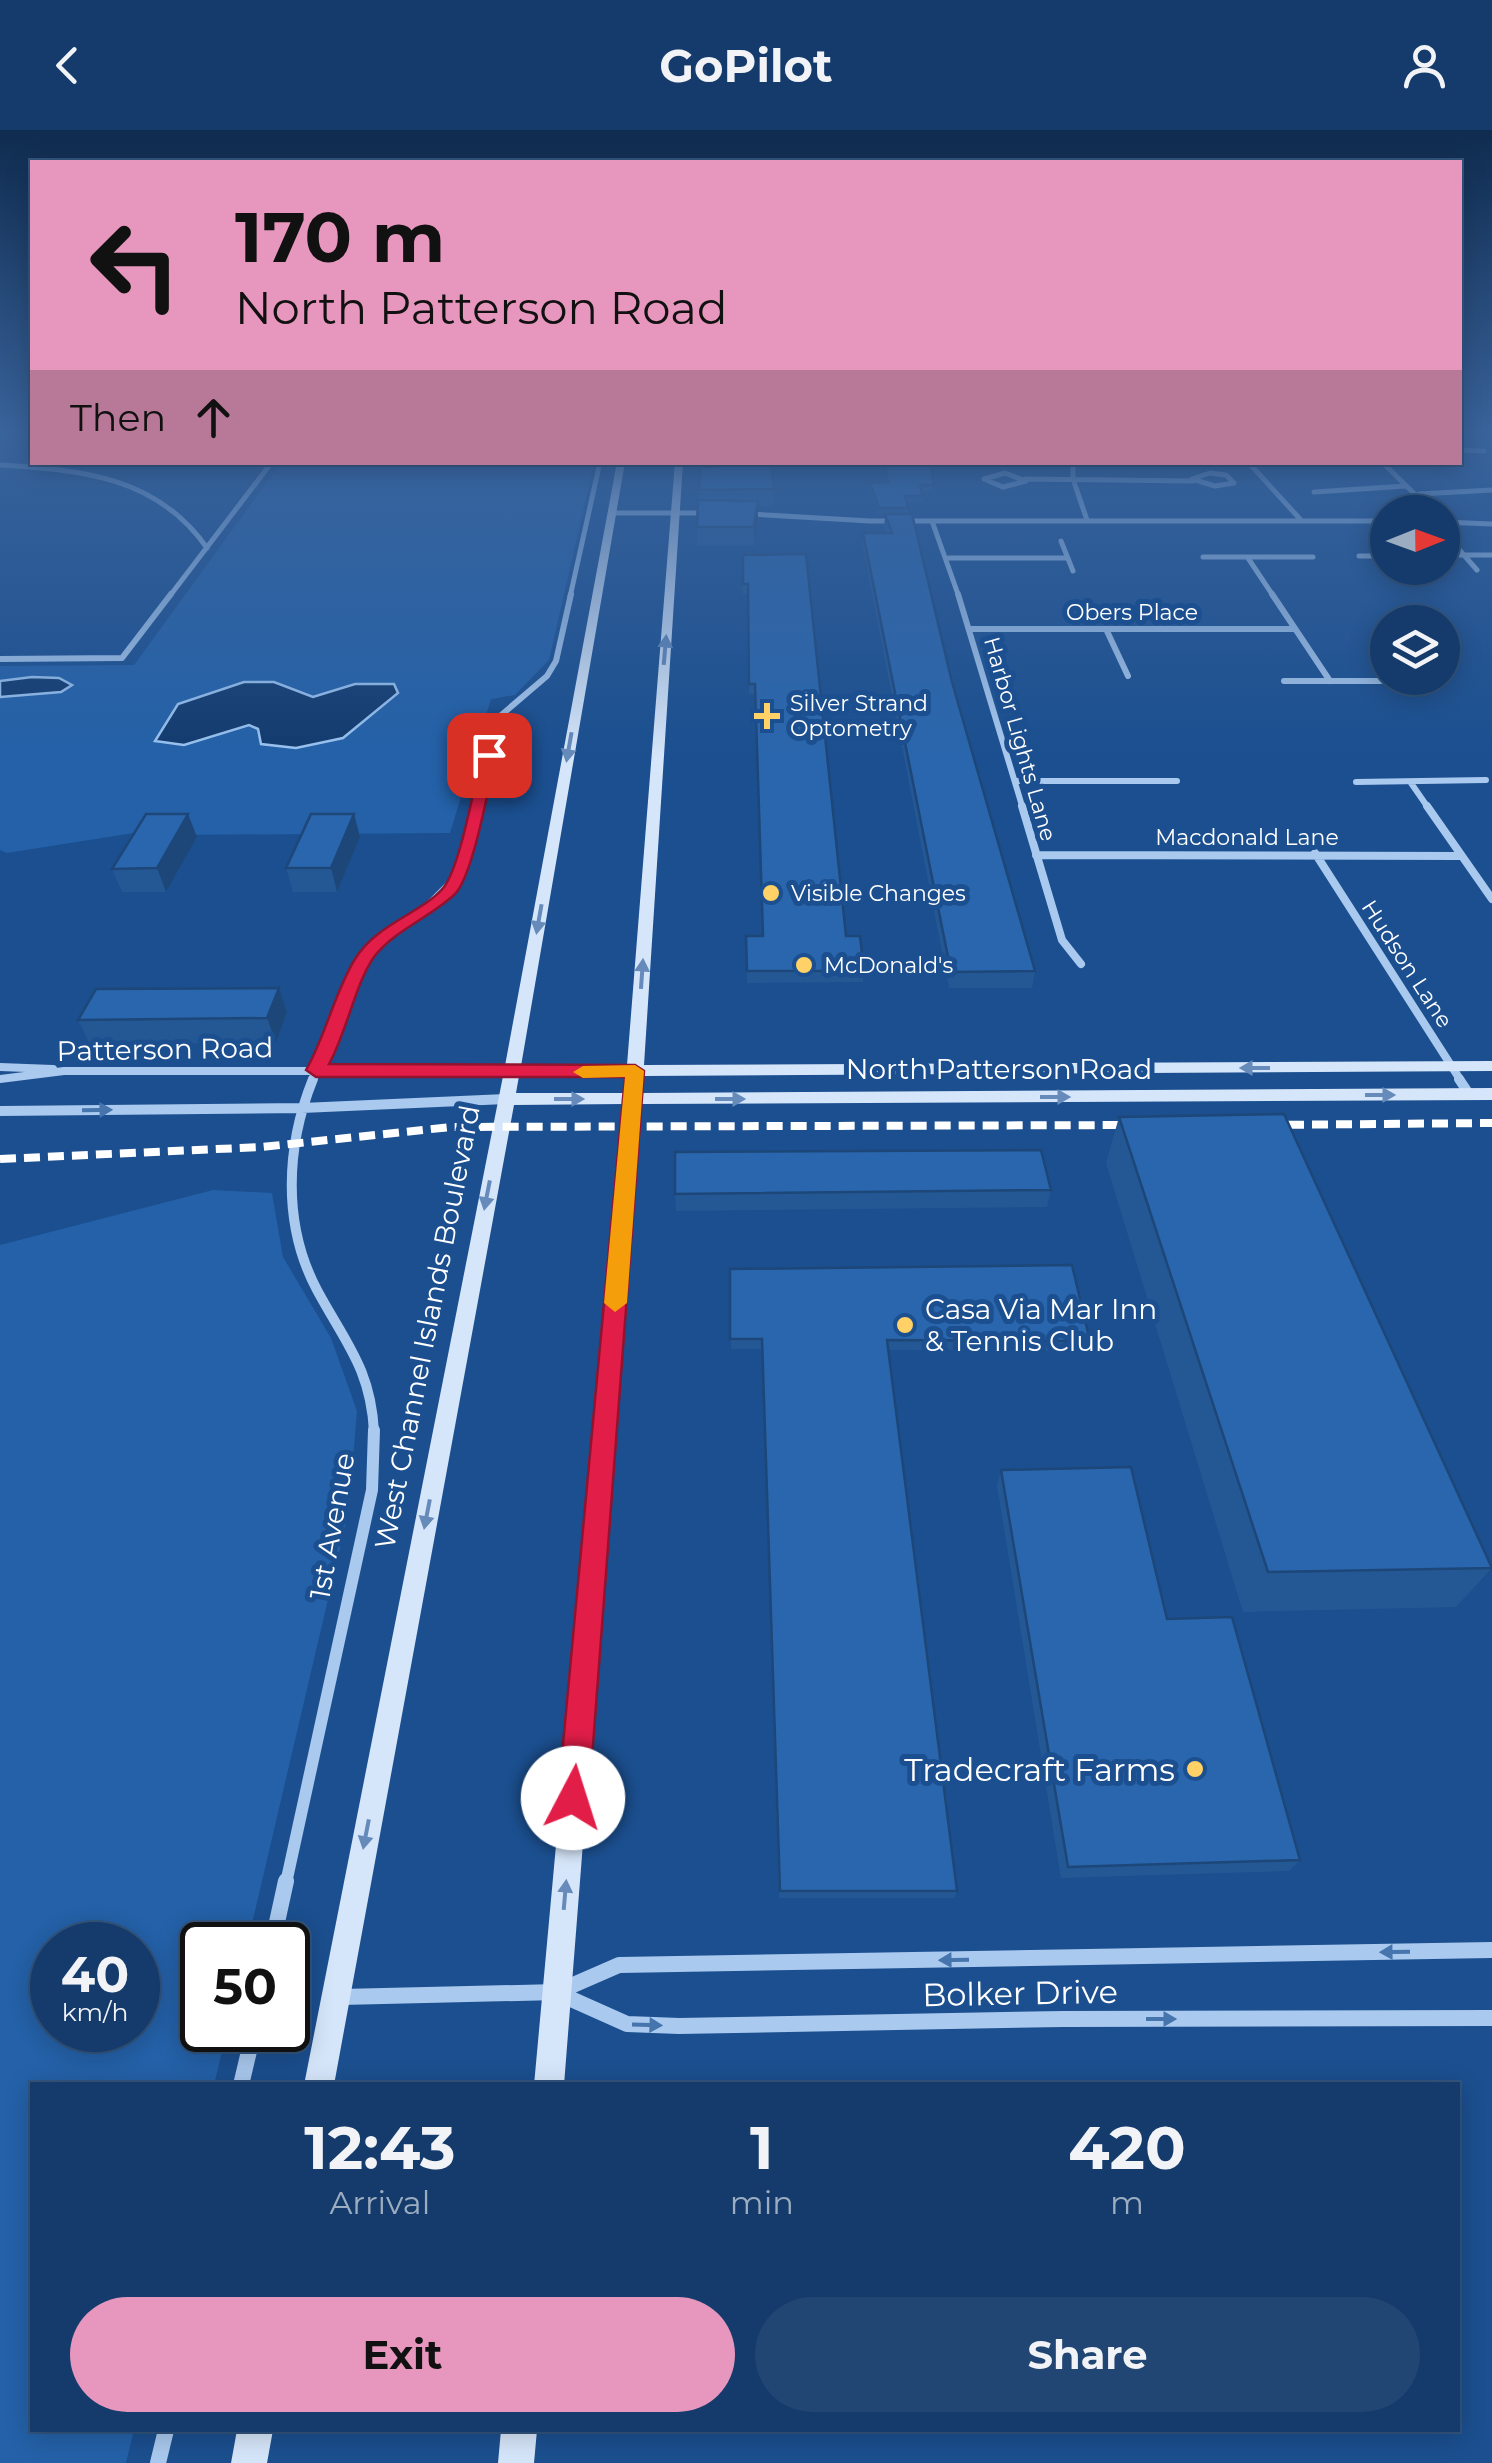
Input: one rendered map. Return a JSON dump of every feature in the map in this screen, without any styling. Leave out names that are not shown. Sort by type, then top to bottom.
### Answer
[{"type":"main road","name":"West Channel Islands Boulevard","points":[[319,2082],[512,1070],[606,540]]},
{"type":"main road","points":[[548,2082],[635,1071],[673,540]]},
{"type":"main road","name":"North Patterson Road","points":[[512,1070],[1492,1066]]},
{"type":"main road","name":"North Patterson Road","points":[[506,1099],[1492,1094]]},
{"type":"main road","points":[[249,2463],[255,2432]]},
{"type":"main road","points":[[516,2463],[518,2432]]},
{"type":"street","points":[[203,540],[207,548]]},
{"type":"street","points":[[0,659],[122,658],[213,540]]},
{"type":"street","name":"1st Avenue","points":[[277,1922],[372,1490],[374,1444],[372,1400],[365,1374],[314,1283],[292,1216],[290,1159],[302,1108],[363,960],[382,938],[450,890],[460,867],[499,717],[547,676],[556,660],[583,540]]},
{"type":"street","name":"Harbor Lights Lane","points":[[940,540],[1062,940],[1081,964]]},
{"type":"street","points":[[1062,541],[1072,571]]},
{"type":"street","points":[[1460,550],[1477,570]]},
{"type":"street","points":[[1460,555],[1492,555]]},
{"type":"street","points":[[1359,556],[1370,556]]},
{"type":"street","points":[[1204,557],[1313,557]]},
{"type":"street","points":[[948,558],[1066,558]]},
{"type":"street","points":[[1248,558],[1330,681]]},
{"type":"street","name":"Obers Place","points":[[970,629],[1295,629]]},
{"type":"street","points":[[1106,629],[1128,676]]},
{"type":"street","points":[[1284,681],[1370,681]]},
{"type":"street","points":[[1356,782],[1486,780]]},
{"type":"street","points":[[1016,782],[1176,782]]},
{"type":"street","points":[[1411,783],[1492,898]]},
{"type":"street","name":"Macdonald Lane","points":[[1036,854],[1459,856]]},
{"type":"street","name":"Hudson Lane","points":[[1316,854],[1469,1094]]},
{"type":"street","points":[[0,1067],[64,1071]]},
{"type":"street","name":"Patterson Road","points":[[0,1079],[64,1071],[512,1070]]},
{"type":"street","points":[[0,1111],[302,1108],[506,1099]]},
{"type":"street","name":"Bolker Drive","points":[[335,1998],[556,1992],[620,1966],[1492,1950]]},
{"type":"street","name":"Bolker Drive","points":[[556,1992],[626,2024],[680,2026],[1492,2018]]},
{"type":"street","points":[[243,2082],[249,2052]]},
{"type":"street","points":[[158,2463],[166,2432]]},
{"type":"shaded area","points":[[225,540],[576,540],[549,660],[515,695],[491,699],[450,833],[167,835],[146,831],[7,853],[0,850],[0,666],[134,665]]},
{"type":"shaded area","points":[[59,678],[72,685],[61,692],[0,697],[0,681]]},
{"type":"shaded area","points":[[244,682],[274,682],[313,697],[355,684],[394,684],[398,693],[343,738],[296,748],[261,744],[258,729],[249,725],[184,745],[155,741],[178,704]]},
{"type":"shaded area","points":[[213,1190],[272,1193],[283,1257],[331,1338],[357,1411],[349,1510],[252,1922],[180,1922],[180,2052],[222,2052],[215,2082],[30,2082],[30,2432],[134,2432],[126,2463],[0,2463],[0,1245]]},
{"type":"building","points":[[864,540],[918,540],[952,682],[1035,971],[951,972]]},
{"type":"building","points":[[806,554],[846,936],[860,936],[864,971],[747,971],[746,936],[763,936],[755,684],[749,684],[748,584],[743,584],[743,555]]},
{"type":"building","points":[[146,814],[188,814],[157,868],[112,869]]},
{"type":"building","points":[[311,814],[354,814],[331,868],[286,868]]},
{"type":"building","points":[[279,988],[267,1018],[78,1020],[96,989]]},
{"type":"building","points":[[1284,1114],[1492,1568],[1268,1572],[1119,1117]]},
{"type":"building","points":[[1041,1150],[1051,1190],[675,1194],[675,1152]]},
{"type":"building","points":[[1072,1265],[1090,1341],[887,1340],[957,1891],[780,1891],[762,1339],[730,1339],[730,1269]]},
{"type":"building","points":[[1131,1467],[1167,1619],[1232,1617],[1300,1860],[1068,1867],[1001,1470]]},
{"type":"railway","points":[[1264,1125],[1492,1123]]},
{"type":"railway","points":[[0,1159],[262,1147],[451,1127],[1144,1125]]},
{"type":"slow traffic","points":[[583,1072],[635,1071],[615,1303]]},
{"type":"place","name":"Silver Strand Optometry","points":[[767,716]]},
{"type":"place","name":"Visible Changes","points":[[771,893]]},
{"type":"place","name":"McDonald's","points":[[804,965]]},
{"type":"place","name":"Casa Via Mar Inn & Tennis Club","points":[[905,1325]]},
{"type":"place","name":"Tradecraft Farms","points":[[1195,1769]]},
{"type":"route","points":[[489,755],[460,867],[450,890],[382,938],[363,960],[333,1039],[316,1070],[635,1071],[573,1798]]}]
